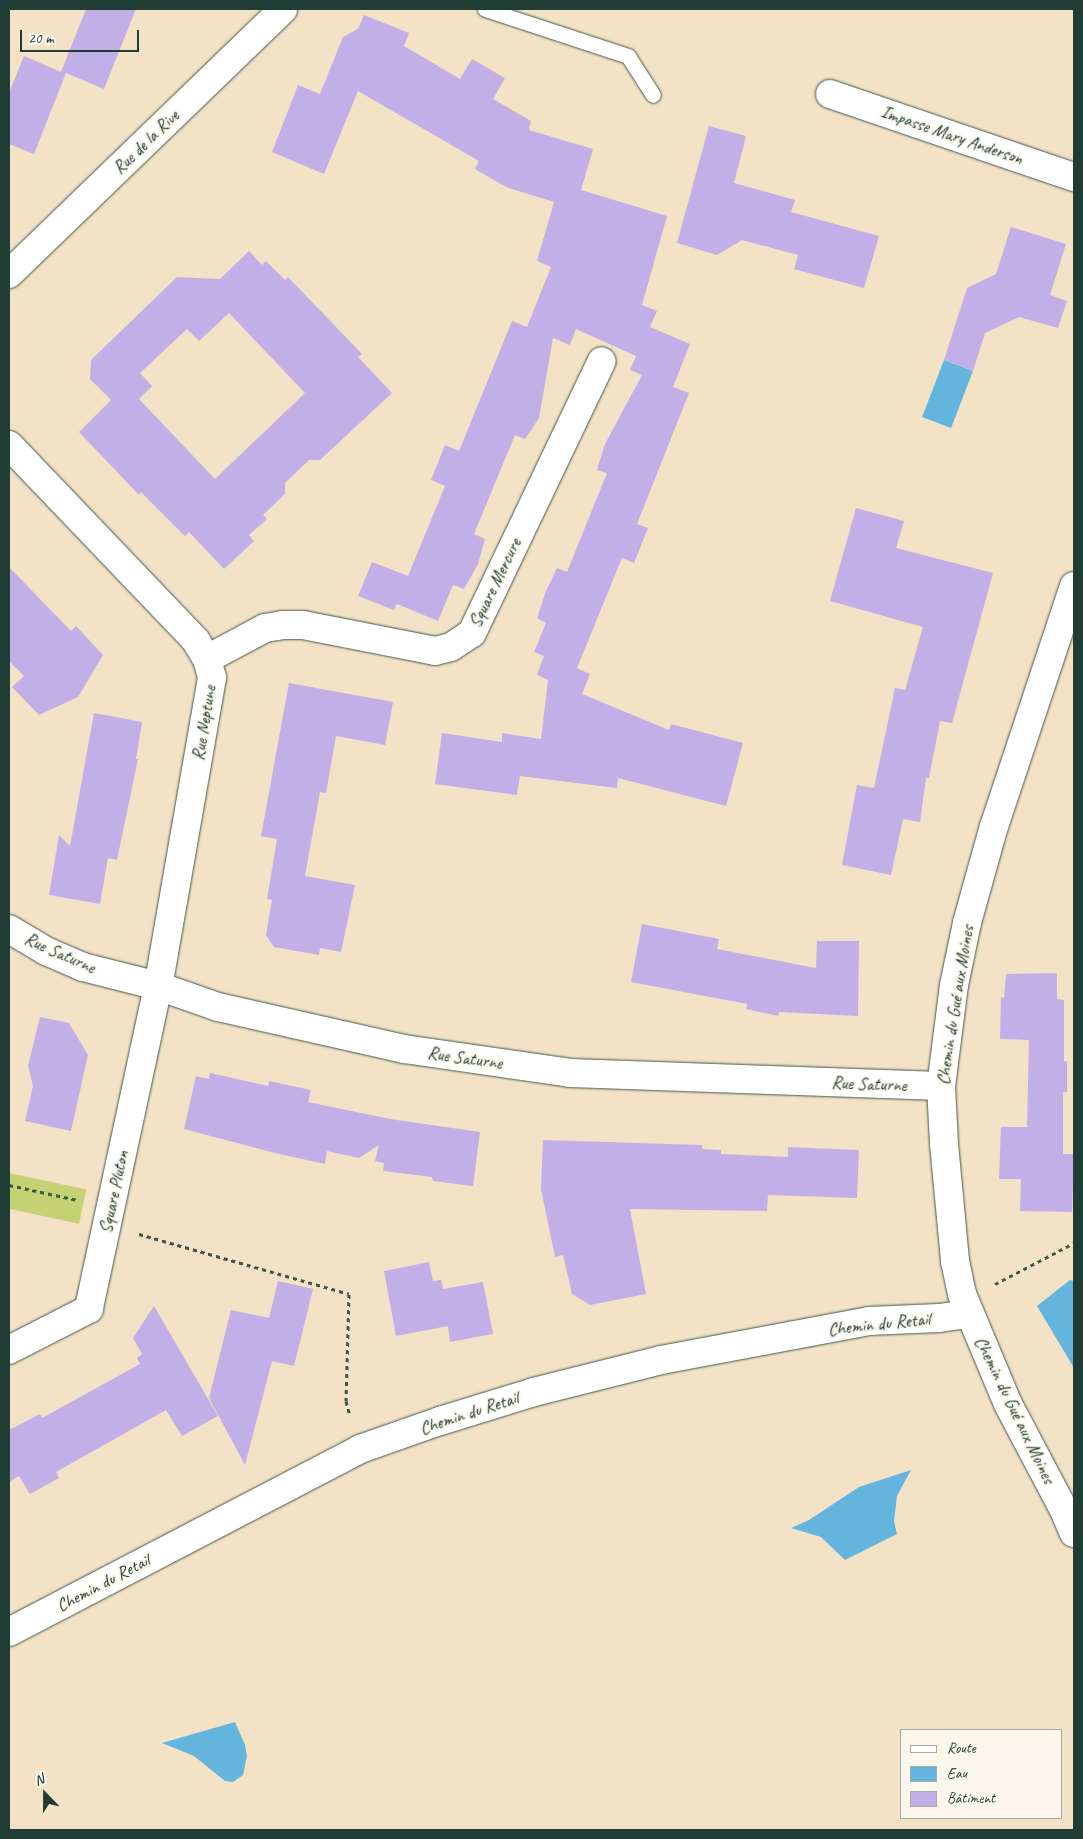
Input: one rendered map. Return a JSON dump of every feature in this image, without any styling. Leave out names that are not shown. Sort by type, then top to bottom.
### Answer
[{"type":"street","name":"Rue de la Rive","points":[[9,274],[283,9]]},
{"type":"street","name":"Impasse Mary Anderson","points":[[830,94],[1074,177]]},
{"type":"street","name":"Square Mercure","points":[[207,660],[265,628],[283,625],[303,625],[435,651],[451,647],[472,633],[602,361]]},
{"type":"street","name":"Rue Neptune","points":[[9,445],[196,642],[207,660],[212,678],[158,986]]},
{"type":"street","name":"Chemin du Gué aux Moines","points":[[1074,586],[994,826],[967,924],[953,993],[941,1086],[946,1173],[955,1261],[965,1304],[1008,1404],[1074,1533]]},
{"type":"street","name":"Rue Saturne","points":[[9,929],[46,951],[83,967],[158,986],[218,1007],[404,1049],[570,1073],[941,1086]]},
{"type":"street","name":"Square Pluton","points":[[9,1350],[89,1309],[158,986]]},
{"type":"street","name":"Chemin du Retail","points":[[9,1632],[360,1449],[440,1421],[534,1392],[661,1360],[869,1321],[939,1318],[965,1304]]},
{"type":"lane","points":[[485,9],[628,56],[653,95]]},
{"type":"path","points":[[9,1185],[349,1294],[346,1401],[360,1449]]},
{"type":"path","points":[[965,1304],[999,1283],[1074,1243]]},
{"type":"green space","points":[[9,1173],[86,1189],[79,1224],[9,1209]]},
{"type":"water","points":[[944,360],[973,371],[951,428],[922,417]]},
{"type":"water","points":[[1070,1280],[1074,1281],[1074,1368],[1037,1306]]},
{"type":"water","points":[[911,1470],[897,1496],[894,1521],[897,1534],[845,1560],[821,1537],[791,1528],[809,1520],[859,1487]]},
{"type":"water","points":[[235,1722],[245,1745],[247,1756],[243,1775],[233,1782],[225,1781],[194,1756],[162,1743]]},
{"type":"building","points":[[86,9],[136,9],[104,89],[66,73],[34,154],[9,144],[9,93],[24,56],[61,72]]},
{"type":"building","points":[[364,15],[409,33],[404,46],[460,79],[472,59],[505,78],[493,99],[531,121],[529,130],[593,149],[581,190],[667,216],[642,305],[657,311],[650,327],[690,344],[673,387],[689,393],[637,524],[648,528],[634,563],[622,558],[577,668],[590,674],[582,694],[669,730],[671,724],[743,743],[726,806],[618,778],[617,788],[520,776],[517,795],[435,784],[442,733],[502,742],[502,733],[541,739],[548,680],[537,675],[544,656],[534,652],[546,623],[537,618],[546,591],[557,568],[567,572],[607,473],[597,470],[605,444],[642,375],[630,370],[636,356],[576,329],[570,345],[553,338],[539,418],[525,439],[515,435],[474,534],[485,539],[478,564],[464,589],[453,585],[438,621],[397,604],[394,610],[358,596],[372,562],[408,576],[445,486],[431,480],[445,445],[459,451],[512,321],[527,327],[551,267],[537,261],[554,202],[506,187],[475,169],[479,161],[358,91],[324,174],[272,152],[298,85],[320,94],[343,37],[358,29]]},
{"type":"building","points":[[709,126],[746,136],[734,183],[795,200],[791,212],[879,236],[864,288],[794,269],[798,255],[742,240],[717,255],[677,243]]},
{"type":"building","points":[[1011,227],[1066,244],[1050,295],[1067,301],[1058,328],[1019,317],[985,333],[973,371],[944,360],[967,288],[996,274]]},
{"type":"building","points":[[249,251],[262,265],[266,261],[285,280],[288,277],[362,354],[358,357],[392,393],[320,460],[309,460],[285,483],[285,494],[263,515],[267,519],[249,535],[254,541],[224,569],[189,532],[185,536],[141,492],[139,495],[79,432],[111,400],[90,379],[91,360],[177,277],[220,279]],"holes":[[[229,313],[305,393],[215,479],[139,399],[152,386],[140,373],[187,329],[199,341]]]},
{"type":"building","points":[[856,508],[904,521],[896,548],[993,573],[952,723],[940,721],[929,778],[926,778],[920,822],[903,819],[891,875],[842,865],[857,785],[874,788],[895,688],[905,690],[923,627],[830,601]]},
{"type":"building","points":[[9,567],[71,631],[76,626],[103,655],[78,697],[39,715],[12,687],[24,676],[9,661]]},
{"type":"building","points":[[289,683],[393,702],[385,745],[336,736],[326,793],[320,792],[305,876],[355,885],[341,952],[320,948],[319,955],[274,947],[266,935],[272,900],[267,899],[277,839],[261,836]]},
{"type":"building","points":[[94,713],[142,722],[136,759],[138,759],[117,860],[108,858],[100,904],[49,895],[59,835],[70,846]]},
{"type":"building","points":[[642,924],[719,939],[717,949],[816,968],[817,941],[859,941],[858,1016],[779,1012],[778,1016],[746,1009],[747,1004],[631,982]]},
{"type":"building","points":[[1057,973],[1057,999],[1064,1000],[1064,1061],[1067,1062],[1067,1092],[1063,1092],[1063,1154],[1074,1154],[1072,1212],[1020,1211],[1021,1179],[999,1179],[1001,1127],[1027,1127],[1029,1040],[1000,1039],[1001,997],[1004,998],[1006,974]]},
{"type":"building","points":[[40,1017],[69,1023],[88,1055],[71,1131],[25,1121],[33,1086],[28,1066]]},
{"type":"building","points":[[210,1073],[268,1086],[269,1081],[311,1090],[308,1102],[390,1119],[480,1132],[473,1186],[433,1181],[432,1177],[383,1171],[384,1163],[375,1161],[379,1145],[359,1158],[327,1151],[325,1164],[184,1129],[196,1076],[209,1079]]},
{"type":"building","points":[[543,1140],[702,1145],[702,1149],[721,1150],[721,1154],[788,1157],[788,1147],[859,1150],[857,1198],[768,1195],[767,1211],[630,1209],[646,1294],[590,1305],[572,1294],[563,1255],[555,1257],[541,1189]]},
{"type":"building","points":[[429,1262],[433,1281],[441,1280],[443,1289],[483,1282],[493,1334],[450,1342],[448,1326],[396,1336],[384,1271]]},
{"type":"building","points":[[278,1281],[313,1289],[294,1366],[272,1361],[245,1465],[209,1398],[231,1310],[269,1318]]},
{"type":"building","points":[[154,1306],[218,1416],[182,1436],[166,1410],[56,1472],[59,1478],[30,1494],[19,1476],[9,1482],[9,1430],[40,1414],[42,1418],[140,1364],[137,1358],[142,1354],[133,1338]]}]
